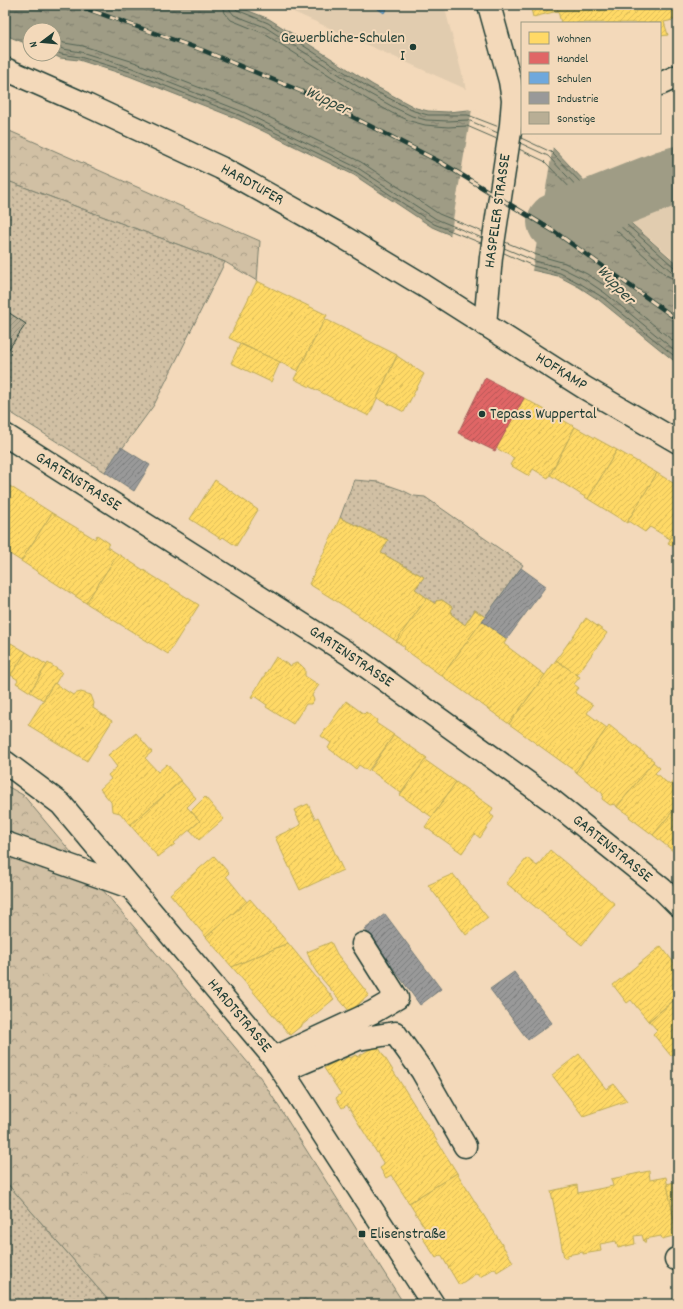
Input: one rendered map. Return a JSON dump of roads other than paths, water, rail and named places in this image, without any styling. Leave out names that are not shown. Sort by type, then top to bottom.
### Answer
[{"type":"street","name":"HASPELER STRASSE","points":[[485,325],[490,257],[511,125],[518,99],[510,81],[489,5]]},
{"type":"street","name":"HARDTUFER","points":[[5,69],[80,102],[221,168],[336,232],[485,325]]},
{"type":"street","points":[[661,84],[678,76]]},
{"type":"street","name":"HOFKAMP","points":[[485,325],[590,391],[678,442]]},
{"type":"street","name":"GARTENSTRASSE","points":[[5,435],[352,656],[550,799],[662,889],[678,905]]},
{"type":"street","name":"HARDTSTRASSE","points":[[5,762],[61,804],[278,1064],[433,1304]]},
{"type":"street","points":[[5,843],[130,887]]},
{"type":"street","points":[[278,1064],[397,998],[363,944]]},
{"type":"street","points":[[278,1064],[358,1038],[395,1033],[422,1071],[465,1146]]},
{"type":"water","points":[[5,5],[234,5],[269,19],[373,85],[416,108],[428,111],[448,112],[469,110],[553,148],[589,186],[678,265],[678,364],[599,300],[558,276],[532,270],[432,227],[354,175],[238,119],[129,76],[79,60],[62,58],[62,22],[22,22],[22,42],[5,35]]},
{"type":"waterway","name":"Wupper","points":[[556,222],[678,175]]},
{"type":"railway","points":[[76,5],[202,50],[310,95],[442,163],[555,232],[678,320]]},
{"type":"place","name":"Gewerbliche-Schulen I","points":[[413,47]]},
{"type":"place","name":"Tepass Wuppertal","points":[[482,414]]},
{"type":"place","name":"Elisenstraße","points":[[362,1234]]}]
